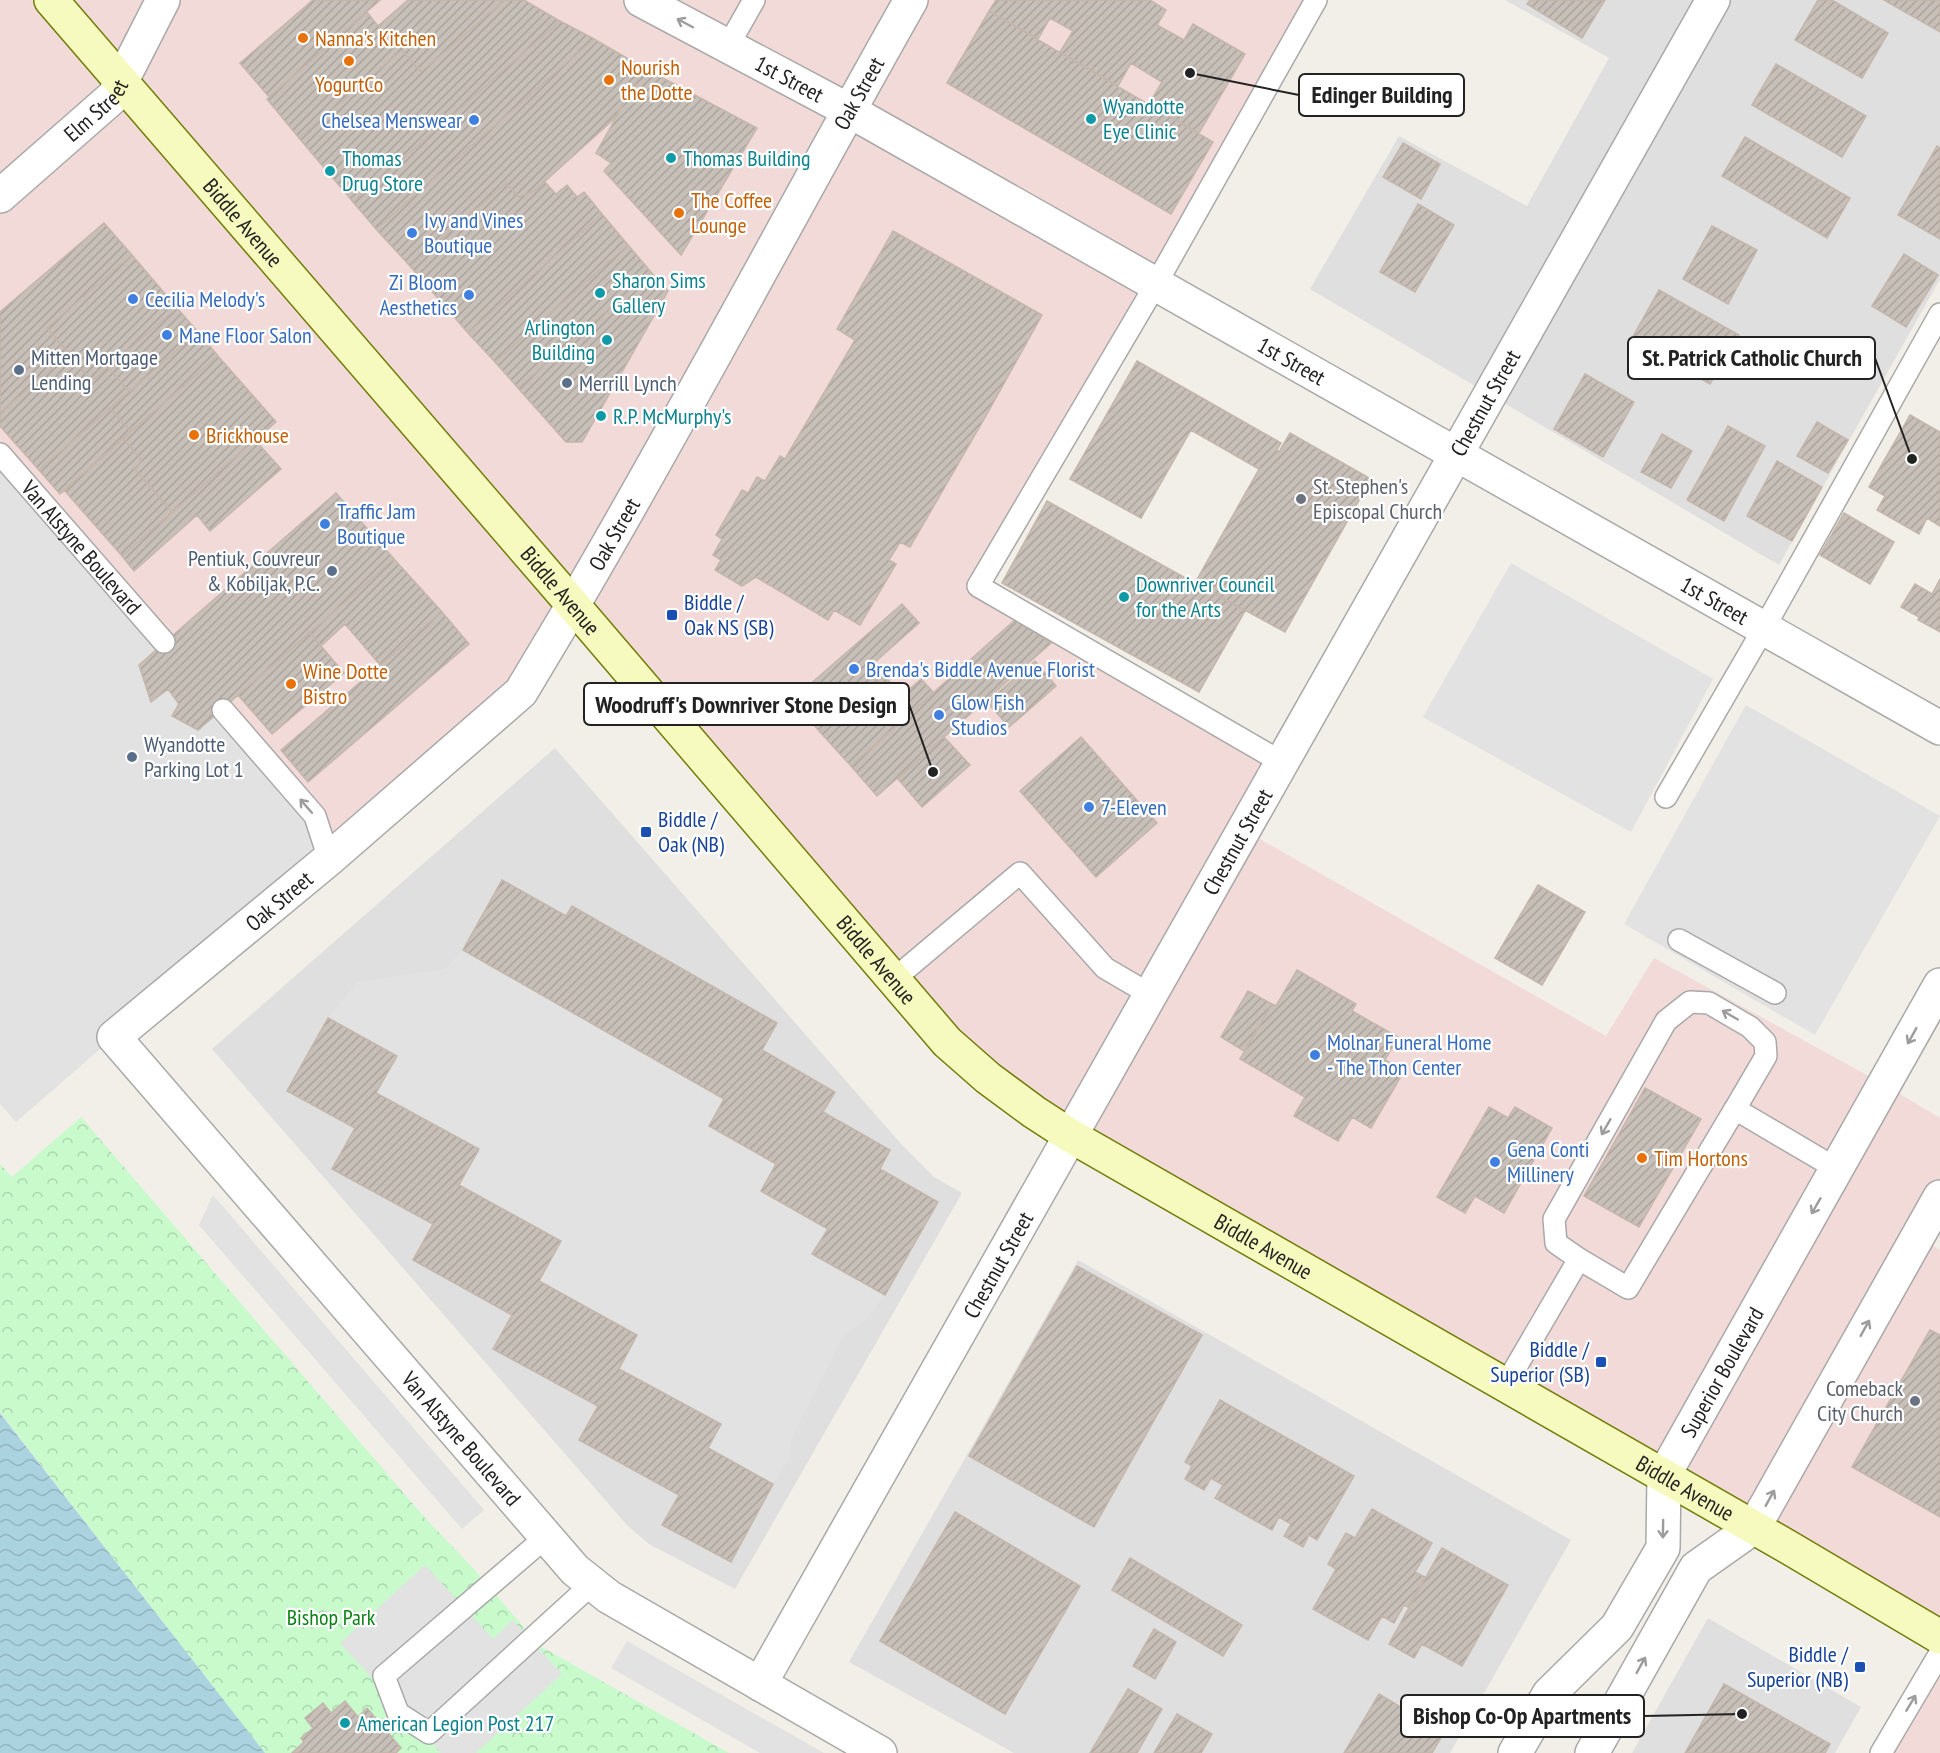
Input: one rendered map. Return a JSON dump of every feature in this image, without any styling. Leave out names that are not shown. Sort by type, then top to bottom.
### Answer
[{"type":"main road","name":"Biddle Avenue","points":[[51,0],[947,1042],[988,1078],[1071,1136],[1664,1475],[1940,1637]]},
{"type":"street","name":"Elm Street","points":[[0,196],[114,96],[163,0]]},
{"type":"street","name":"1st Street","points":[[641,0],[848,110],[1940,728]]},
{"type":"street","name":"Oak Street","points":[[114,1037],[329,859],[521,692],[628,512],[848,110],[911,0]]},
{"type":"street","name":"Chestnut Street","points":[[760,1684],[1713,0]]},
{"type":"street","name":"Superior Boulevard","points":[[1515,1753],[1550,1694],[1617,1627],[1663,1548],[1664,1475],[1940,985]]},
{"type":"street","name":"Van Alstyne Boulevard","points":[[114,1037],[575,1570],[609,1597],[880,1753]]},
{"type":"street","points":[[1592,1753],[1696,1568],[1754,1527],[1935,1219]]},
{"type":"lane","points":[[728,45],[754,0]]},
{"type":"lane","points":[[1283,763],[978,586],[1156,284],[1316,0]]},
{"type":"lane","points":[[1666,797],[1764,628],[1940,314]]},
{"type":"lane","name":"Van Alstyne Boulevard","points":[[0,454],[164,642]]},
{"type":"lane","points":[[223,710],[315,816],[329,859]]},
{"type":"lane","points":[[894,979],[1020,873],[1105,968],[1151,995]]},
{"type":"lane","points":[[1679,940],[1775,993]]},
{"type":"lane","points":[[1690,1002],[1709,1003],[1750,1027],[1765,1042],[1766,1056],[1735,1109],[1628,1288],[1556,1243],[1554,1219],[1666,1021],[1690,1002]]},
{"type":"lane","points":[[1735,1109],[1837,1169]]},
{"type":"lane","points":[[1506,1384],[1579,1259]]},
{"type":"lane","points":[[546,1537],[384,1676],[398,1713],[429,1733],[592,1584]]},
{"type":"lane","points":[[1881,1753],[1940,1653]]},
{"type":"shaded area","points":[[0,0],[1316,0],[978,586],[1283,763],[1244,830],[1606,1036],[1654,958],[1885,1085],[1940,1118],[1940,1197],[1917,1236],[1940,1250],[1940,1637],[988,1078],[574,606],[521,692],[329,859],[0,454]]},
{"type":"shaded area","points":[[1505,0],[1940,0],[1940,279],[1779,565],[1310,289],[1399,136],[1527,206],[1609,58]]},
{"type":"shaded area","name":"Wyandotte Parking Lot 1","points":[[0,454],[315,816],[329,859],[114,1037],[16,1122],[0,1104]]},
{"type":"shaded area","points":[[1511,563],[1713,679],[1631,832],[1423,717]]},
{"type":"shaded area","points":[[1746,705],[1940,816],[1815,1035],[1624,924]]},
{"type":"shaded area","points":[[555,748],[902,1145],[934,1177],[962,1193],[735,1589],[649,1544],[627,1525],[212,1049]]},
{"type":"shaded area","points":[[463,950],[724,1099],[709,1126],[776,1164],[761,1191],[828,1229],[813,1254],[885,1295],[866,1319],[844,1335],[791,1440],[789,1460],[773,1484],[708,1448],[720,1424],[619,1369],[637,1335],[539,1281],[561,1241],[459,1185],[376,1093],[397,1056],[328,1018],[357,982],[445,969]]},
{"type":"shaded area","points":[[213,1195],[484,1510],[462,1529],[199,1225]]},
{"type":"shaded area","points":[[1078,1260],[1571,1540],[1450,1753],[1014,1753],[849,1662]]},
{"type":"shaded area","points":[[425,1565],[493,1639],[513,1620],[562,1674],[476,1753],[441,1753],[340,1643]]},
{"type":"shaded area","points":[[1708,1618],[1861,1707],[1835,1753],[1632,1753]]},
{"type":"shaded area","points":[[627,1641],[824,1753],[760,1753],[611,1668]]},
{"type":"shaded area","points":[[1940,1646],[1940,1753],[1877,1753]]},
{"type":"green space","name":"Bishop Park","points":[[81,1117],[426,1519],[473,1568],[540,1646],[729,1753],[265,1753],[0,1412],[0,1164],[12,1177]]},
{"type":"water","points":[[0,1413],[265,1753],[0,1753]]},
{"type":"building","name":"Nanna's Kitchen","points":[[313,0],[380,0],[269,97],[240,63]]},
{"type":"building","name":"YogurtCo","points":[[408,0],[505,0],[421,72],[402,50],[299,138],[267,99],[367,12],[378,26]]},
{"type":"building","points":[[505,0],[524,0],[560,21],[353,202],[299,138],[402,50],[421,72]]},
{"type":"building","points":[[996,0],[1150,0],[1166,10],[1157,25],[1184,40],[1193,24],[1245,54],[1199,133],[1149,104],[1162,82],[1131,63],[1118,86],[1060,52],[1073,31],[1050,18],[1038,39],[989,11]]},
{"type":"building","points":[[1530,0],[1605,0],[1582,38],[1527,4]]},
{"type":"building","points":[[1818,0],[1832,0],[1888,33],[1862,78],[1795,40]]},
{"type":"building","points":[[1884,0],[1940,0],[1940,32]]},
{"type":"building","name":"Wyandotte Eye Clinic","points":[[989,11],[1213,142],[1171,214],[947,83]]},
{"type":"building","name":"Chelsea Menswear","points":[[560,21],[594,39],[376,229],[353,202]]},
{"type":"building","points":[[594,39],[644,68],[614,119],[534,191],[519,197],[506,183],[410,266],[376,229]]},
{"type":"building","points":[[1776,64],[1866,116],[1842,157],[1752,105]]},
{"type":"building","name":"Thomas Building","points":[[644,68],[757,128],[681,255],[604,171],[611,163],[596,153]]},
{"type":"building","points":[[1745,137],[1850,198],[1827,238],[1722,176]]},
{"type":"building","points":[[1403,143],[1440,164],[1421,199],[1383,177]]},
{"type":"building","points":[[1937,146],[1940,148],[1940,239],[1898,215]]},
{"type":"building","points":[[544,181],[556,194],[567,185],[577,197],[584,192],[602,214],[468,333],[410,266],[506,183],[519,197],[534,191]]},
{"type":"building","points":[[1418,204],[1454,225],[1415,292],[1380,272]]},
{"type":"building","points":[[602,214],[628,245],[495,362],[468,333]]},
{"type":"building","points":[[104,223],[132,255],[47,328],[69,353],[0,413],[0,312]]},
{"type":"building","points":[[1712,226],[1757,250],[1728,304],[1683,279]]},
{"type":"building","points":[[893,231],[1042,315],[910,547],[900,542],[889,560],[896,564],[860,625],[834,610],[828,620],[756,577],[742,586],[715,570],[721,560],[713,555],[722,539],[716,535],[742,490],[748,493],[757,477],[765,481],[780,456],[785,459],[855,340],[837,329]]},
{"type":"building","points":[[628,245],[651,272],[518,388],[495,362]]},
{"type":"building","points":[[1904,254],[1938,275],[1906,327],[1872,306]]},
{"type":"building","points":[[132,255],[177,308],[92,381],[47,328]]},
{"type":"building","name":"Arlington Building","points":[[651,272],[668,291],[582,442],[566,442],[518,388]]},
{"type":"building","points":[[1659,290],[1739,335],[1710,384],[1631,340]]},
{"type":"building","points":[[177,308],[198,332],[129,392],[108,367]]},
{"type":"building","points":[[198,332],[218,356],[131,432],[110,408]]},
{"type":"building","points":[[69,353],[92,381],[108,367],[129,392],[39,470],[0,426],[0,413]]},
{"type":"building","name":"Brickhouse","points":[[218,356],[276,422],[172,512],[134,468],[142,461],[123,438]]},
{"type":"building","name":"St. Stephen's Episcopal Church","points":[[1137,361],[1281,443],[1277,450],[1279,452],[1290,433],[1371,479],[1285,632],[1195,583],[1259,469],[1191,430],[1141,518],[1070,479]]},
{"type":"building","points":[[1585,374],[1634,402],[1603,457],[1554,429]]},
{"type":"building","points":[[110,408],[131,432],[60,494],[39,470]]},
{"type":"building","points":[[1910,415],[1940,432],[1940,526],[1927,518],[1919,534],[1877,510],[1885,496],[1869,487]]},
{"type":"building","points":[[1817,422],[1848,440],[1828,473],[1797,456]]},
{"type":"building","points":[[1728,426],[1765,446],[1724,521],[1687,500]]},
{"type":"building","points":[[1662,434],[1692,451],[1671,488],[1641,472]]},
{"type":"building","points":[[123,438],[142,461],[134,468],[172,512],[122,556],[64,490]]},
{"type":"building","points":[[255,440],[281,469],[210,531],[197,515],[134,571],[122,556]]},
{"type":"building","points":[[1777,461],[1822,487],[1792,541],[1747,516]]},
{"type":"building","points":[[336,493],[394,559],[198,730],[172,716],[179,704],[168,689],[151,702],[139,665]]},
{"type":"building","name":"Downriver Council for the Arts","points":[[1047,501],[1245,611],[1199,692],[1002,583]]},
{"type":"building","points":[[1844,513],[1894,542],[1870,584],[1820,555]]},
{"type":"building","points":[[394,559],[442,612],[380,665],[345,624],[321,646],[310,633]]},
{"type":"building","points":[[1940,579],[1940,632],[1901,607],[1915,584],[1932,594]]},
{"type":"building","name":"Brenda's Biddle Avenue Florist","points":[[902,604],[919,623],[874,663],[884,675],[820,732],[792,700]]},
{"type":"building","points":[[442,612],[469,644],[308,782],[281,750]]},
{"type":"building","name":"Glow Fish Studios","points":[[1015,620],[1051,643],[877,796],[851,766]]},
{"type":"building","name":"Wine Dotte Bistro","points":[[310,633],[344,673],[272,734],[238,695]]},
{"type":"building","points":[[1035,661],[1056,686],[1009,727],[987,702]]},
{"type":"building","points":[[884,675],[902,696],[921,679],[934,693],[851,766],[820,732]]},
{"type":"building","points":[[944,737],[970,765],[922,807],[898,779]]},
{"type":"building","name":"7-Eleven","points":[[1081,737],[1157,823],[1096,877],[1020,791]]},
{"type":"building","points":[[502,880],[566,916],[572,906],[777,1023],[762,1050],[835,1092],[823,1112],[890,1150],[880,1169],[938,1202],[885,1295],[812,1254],[828,1229],[761,1191],[776,1164],[709,1126],[724,1099],[463,950]]},
{"type":"building","points":[[1538,885],[1585,912],[1542,985],[1495,958]]},
{"type":"building","name":"Molnar Funeral Home - The Thon Center","points":[[1297,970],[1356,1004],[1352,1011],[1398,1037],[1385,1060],[1404,1071],[1371,1128],[1352,1117],[1338,1141],[1294,1116],[1305,1097],[1240,1059],[1272,1004],[1276,1006]]},
{"type":"building","points":[[1248,991],[1272,1004],[1244,1051],[1221,1037]]},
{"type":"building","points":[[328,1018],[397,1056],[376,1093],[479,1149],[459,1185],[561,1241],[539,1281],[637,1335],[619,1369],[721,1424],[708,1448],[773,1484],[731,1562],[662,1525],[679,1495],[579,1440],[598,1406],[493,1349],[512,1315],[413,1260],[433,1224],[332,1169],[355,1128],[287,1091]]},
{"type":"building","name":"Tim Hortons","points":[[1645,1088],[1701,1119],[1639,1227],[1584,1196]]},
{"type":"building","name":"Gena Conti Millinery","points":[[1489,1107],[1508,1118],[1515,1107],[1552,1128],[1504,1213],[1475,1196],[1465,1213],[1437,1197]]},
{"type":"building","points":[[1077,1266],[1202,1335],[1094,1527],[969,1456]]},
{"type":"building","name":"Comeback City Church","points":[[1930,1330],[1940,1335],[1940,1517],[1852,1467]]},
{"type":"building","points":[[1220,1400],[1354,1476],[1317,1540],[1309,1535],[1303,1547],[1284,1536],[1291,1524],[1279,1517],[1272,1530],[1215,1498],[1223,1485],[1211,1478],[1204,1490],[1185,1479],[1192,1466],[1185,1462]]},
{"type":"building","points":[[1372,1509],[1432,1543],[1415,1572],[1425,1577],[1408,1607],[1404,1605],[1394,1623],[1382,1616],[1368,1640],[1313,1609],[1336,1569],[1328,1564],[1346,1533],[1355,1538]]},
{"type":"building","points":[[955,1512],[1080,1586],[1005,1714],[880,1641]]},
{"type":"building","points":[[1442,1548],[1508,1585],[1462,1666],[1422,1644],[1414,1658],[1389,1644]]},
{"type":"building","points":[[1130,1558],[1242,1625],[1223,1656],[1112,1590]]},
{"type":"building","points":[[1154,1629],[1176,1642],[1155,1679],[1133,1666]]},
{"type":"building","points":[[1724,1684],[1830,1744],[1825,1753],[1685,1753]]},
{"type":"building","points":[[1128,1689],[1162,1709],[1137,1753],[1090,1753]]},
{"type":"building","points":[[1379,1694],[1444,1733],[1432,1753],[1344,1753]]},
{"type":"building","name":"American Legion Post 217","points":[[345,1701],[358,1717],[367,1708],[401,1748],[396,1753],[292,1753],[304,1742],[301,1738],[313,1728],[305,1718],[323,1703],[331,1713]]},
{"type":"building","points":[[1177,1714],[1212,1734],[1201,1753],[1154,1753]]},
{"type":"place","name":"Nanna's Kitchen","points":[[303,38]]},
{"type":"place","name":"YogurtCo","points":[[349,61]]},
{"type":"place","name":"Edinger Building","points":[[1190,73]]},
{"type":"place","name":"Nourish the Dotte","points":[[609,80]]},
{"type":"place","name":"Wyandotte Eye Clinic","points":[[1091,119]]},
{"type":"place","name":"Chelsea Menswear","points":[[474,120]]},
{"type":"place","name":"Thomas Building","points":[[671,158]]},
{"type":"place","name":"Thomas Drug Store","points":[[330,171]]},
{"type":"place","name":"The Coffee Lounge","points":[[679,213]]},
{"type":"place","name":"Ivy and Vines Boutique","points":[[412,233]]},
{"type":"place","name":"Sharon Sims Gallery","points":[[600,293]]},
{"type":"place","name":"Zi Bloom Aesthetics","points":[[469,295]]},
{"type":"place","name":"Cecilia Melody's","points":[[133,299]]},
{"type":"place","name":"Mane Floor Salon","points":[[167,335]]},
{"type":"place","name":"Arlington Building","points":[[607,340]]},
{"type":"place","name":"Mitten Mortgage Lending","points":[[19,370]]},
{"type":"place","name":"Merrill Lynch","points":[[567,383]]},
{"type":"place","name":"R.P. McMurphy's","points":[[601,416]]},
{"type":"place","name":"Brickhouse","points":[[194,435]]},
{"type":"place","name":"St. Patrick Catholic Church","points":[[1912,459]]},
{"type":"place","name":"St. Stephen's Episcopal Church","points":[[1301,499]]},
{"type":"place","name":"Traffic Jam Boutique","points":[[325,524]]},
{"type":"place","name":"Pentiuk, Couvreur & Kobiljak, P.C.","points":[[332,571]]},
{"type":"place","name":"Downriver Council for the Arts","points":[[1124,597]]},
{"type":"place","name":"Biddle / Oak NS (SB)","points":[[672,615]]},
{"type":"place","name":"Brenda's Biddle Avenue Florist","points":[[854,669]]},
{"type":"place","name":"Wine Dotte Bistro","points":[[291,684]]},
{"type":"place","name":"Glow Fish Studios","points":[[939,715]]},
{"type":"place","name":"Wyandotte Parking Lot 1","points":[[132,757]]},
{"type":"place","name":"Woodruff's Downriver Stone Design","points":[[933,772]]},
{"type":"place","name":"7-Eleven","points":[[1089,807]]},
{"type":"place","name":"Biddle / Oak (NB)","points":[[646,832]]},
{"type":"place","name":"Molnar Funeral Home - The Thon Center","points":[[1315,1055]]},
{"type":"place","name":"Tim Hortons","points":[[1642,1158]]},
{"type":"place","name":"Gena Conti Millinery","points":[[1495,1162]]},
{"type":"place","name":"Biddle / Superior (SB)","points":[[1601,1362]]},
{"type":"place","name":"Comeback City Church","points":[[1915,1401]]},
{"type":"place","name":"Biddle / Superior (NB)","points":[[1860,1667]]},
{"type":"place","name":"Bishop Co-Op Apartments","points":[[1742,1714]]},
{"type":"place","name":"American Legion Post 217","points":[[345,1723]]}]
